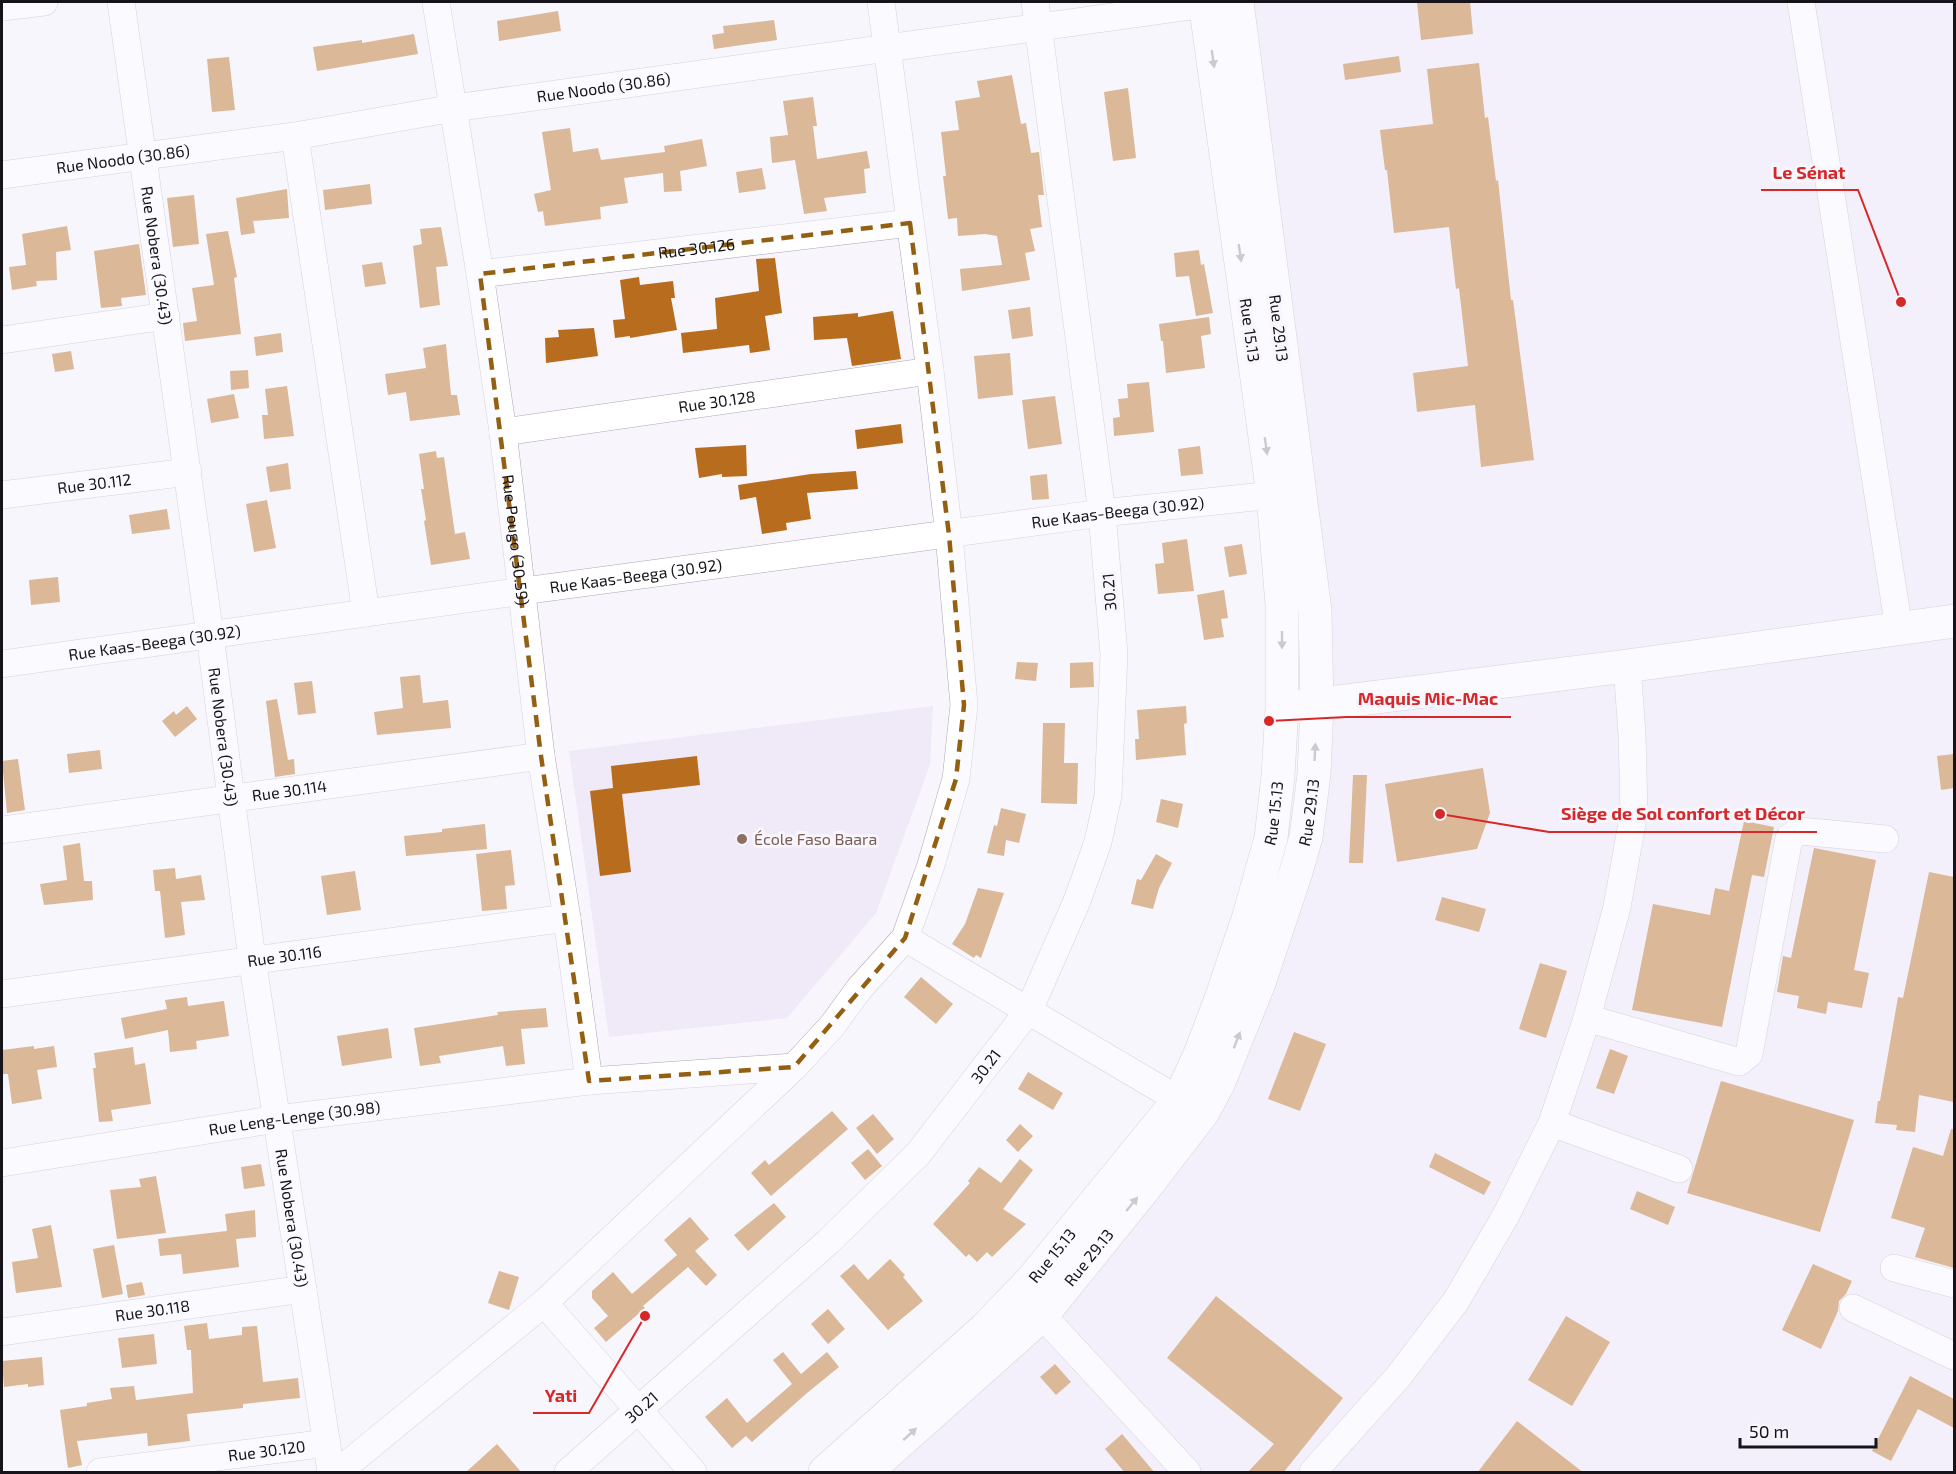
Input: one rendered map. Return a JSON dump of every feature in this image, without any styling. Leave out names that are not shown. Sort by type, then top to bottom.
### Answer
[{"type":"main road","name":"Rue 15.13","points":[[825,1473],[985,1329],[1032,1280],[1179,1100],[1201,1052],[1221,999],[1249,916],[1271,838],[1282,708],[1282,605],[1273,495],[1216,2]]},
{"type":"main road","name":"Rue 29.13","points":[[866,1473],[1042,1315],[1203,1112],[1218,1084],[1259,983],[1306,837],[1314,774],[1317,706],[1315,610],[1216,2]]},
{"type":"main road","points":[[1282,708],[1317,706],[1627,666],[1954,621]]},
{"type":"street","points":[[2,7],[44,2]]},
{"type":"street","name":"Rue Nobera (30.43)","points":[[121,2],[188,472],[252,959],[331,1473]]},
{"type":"street","name":"Rue Pougo (30.59)","points":[[436,2],[503,432],[541,756],[567,918],[589,1081]]},
{"type":"street","points":[[338,1473],[544,1302],[794,1067],[832,1026],[859,989],[905,938],[931,865],[956,779],[964,705],[949,535],[930,371],[881,2]]},
{"type":"street","name":"Rue Noodo (30.86)","points":[[2,175],[295,136],[454,108],[887,47],[1037,14],[1216,2]]},
{"type":"street","points":[[1801,2],[1899,629]]},
{"type":"street","name":"30.21","points":[[568,1473],[829,1241],[918,1154],[1029,1010],[1077,901],[1098,842],[1108,796],[1114,654],[1102,513],[1037,14]]},
{"type":"street","points":[[295,136],[366,613]]},
{"type":"street","name":"Rue 30.126","points":[[480,274],[910,223]]},
{"type":"street","points":[[2,340],[166,316]]},
{"type":"street","name":"Rue 30.128","points":[[503,432],[930,371]]},
{"type":"street","name":"Rue 30.112","points":[[2,495],[188,472]]},
{"type":"street","name":"Rue Kaas-Beega (30.92)","points":[[2,664],[1102,513],[1273,495]]},
{"type":"street","points":[[1313,1473],[1398,1377],[1456,1301],[1505,1217],[1552,1123],[1587,1018],[1617,907],[1634,812],[1627,666]]},
{"type":"street","name":"Rue 30.114","points":[[2,830],[541,756]]},
{"type":"street","points":[[1587,1018],[1739,1062],[1749,1054],[1789,838],[1800,831],[1885,839]]},
{"type":"street","name":"Rue 30.116","points":[[2,994],[567,918]]},
{"type":"street","points":[[905,938],[1179,1100]]},
{"type":"street","name":"Rue Leng-Lenge (30.98)","points":[[2,1163],[277,1119],[589,1081],[794,1067]]},
{"type":"street","points":[[1552,1123],[1679,1168]]},
{"type":"street","points":[[1894,1268],[1954,1284]]},
{"type":"street","name":"Rue 30.118","points":[[2,1332],[303,1289]]},
{"type":"street","points":[[544,1302],[693,1473]]},
{"type":"street","points":[[1853,1308],[1954,1356]]},
{"type":"street","points":[[1042,1315],[1187,1473]]},
{"type":"street","name":"Rue 30.120","points":[[100,1473],[327,1443]]},
{"type":"highlighted area","points":[[910,223],[949,535],[964,705],[956,779],[905,938],[794,1067],[589,1081],[541,756],[480,274]]},
{"type":"shaded area","points":[[1234,2],[1954,2],[1954,1472],[866,1472],[1042,1315],[1306,837],[1317,706]]},
{"type":"shaded area","name":"École Faso Baara","points":[[933,706],[930,765],[876,913],[787,1018],[609,1037],[569,751]]},
{"type":"building","points":[[1417,2],[1470,2],[1473,34],[1421,40]]},
{"type":"building","points":[[558,11],[561,31],[499,41],[497,21]]},
{"type":"building","points":[[774,20],[777,40],[714,49],[712,35],[724,33],[723,26]]},
{"type":"building","points":[[414,34],[418,54],[317,71],[313,47],[362,40],[362,43]]},
{"type":"building","points":[[1399,56],[1401,72],[1345,80],[1343,64]]},
{"type":"building","points":[[229,57],[235,110],[212,112],[207,59]]},
{"type":"building","points":[[1479,63],[1485,118],[1488,117],[1496,181],[1498,180],[1511,300],[1513,300],[1534,460],[1481,467],[1475,405],[1417,412],[1413,373],[1468,366],[1459,288],[1456,289],[1449,227],[1394,233],[1380,130],[1433,124],[1427,69]]},
{"type":"building","points":[[1012,75],[1021,124],[1026,123],[1031,153],[1039,152],[1044,195],[1038,195],[1042,227],[1030,229],[1035,251],[1025,253],[1030,280],[962,291],[960,269],[1002,265],[997,236],[985,234],[958,236],[957,218],[948,219],[941,132],[959,130],[955,101],[980,97],[977,81]]},
{"type":"building","points":[[1128,88],[1136,158],[1113,161],[1104,92]]},
{"type":"building","points":[[813,97],[817,126],[813,126],[817,159],[867,151],[870,168],[864,169],[866,193],[824,198],[827,211],[804,214],[795,160],[772,163],[770,137],[788,135],[783,101]]},
{"type":"building","points":[[570,128],[573,152],[598,148],[601,160],[665,152],[664,146],[702,139],[707,166],[680,171],[682,191],[664,192],[663,173],[624,178],[628,203],[600,207],[601,219],[545,226],[543,211],[538,212],[534,194],[551,190],[542,132]]},
{"type":"building","points":[[762,168],[766,189],[739,193],[736,172]]},
{"type":"building","points":[[370,184],[372,204],[325,210],[323,190]]},
{"type":"building","points":[[287,189],[289,218],[253,221],[255,233],[241,235],[236,198]]},
{"type":"building","points":[[194,195],[199,244],[173,247],[167,198]]},
{"type":"building","points":[[67,226],[71,250],[56,252],[57,280],[36,281],[37,286],[12,290],[9,267],[26,265],[22,234]]},
{"type":"building","points":[[441,227],[448,266],[436,267],[440,305],[420,308],[413,246],[422,244],[420,229]]},
{"type":"building","points":[[228,231],[237,277],[234,278],[241,334],[185,341],[183,323],[197,321],[192,288],[214,285],[206,234]]},
{"type":"building","points":[[139,244],[146,295],[121,298],[122,306],[101,308],[94,251]]},
{"type":"building","points":[[1199,250],[1201,265],[1204,264],[1213,313],[1196,316],[1189,276],[1176,277],[1174,253]]},
{"type":"building","points":[[775,258],[782,313],[765,316],[770,350],[750,353],[749,345],[683,353],[681,333],[717,329],[715,298],[759,291],[756,259]]},
{"type":"building","points":[[382,262],[386,284],[365,287],[362,265]]},
{"type":"building","points":[[639,277],[640,285],[673,281],[675,298],[671,298],[677,330],[630,338],[630,336],[615,338],[613,320],[625,319],[620,280]]},
{"type":"building","points":[[1030,307],[1033,336],[1012,339],[1008,310]]},
{"type":"building","points":[[893,311],[901,359],[852,366],[847,338],[814,340],[813,317],[858,313],[858,317]]},
{"type":"building","points":[[1209,317],[1211,334],[1201,336],[1205,368],[1166,373],[1159,324]]},
{"type":"building","points":[[594,328],[598,356],[546,363],[545,338],[559,337],[558,330]]},
{"type":"building","points":[[281,333],[283,352],[256,356],[254,337]]},
{"type":"building","points":[[446,344],[451,395],[457,395],[460,415],[410,421],[406,392],[388,395],[385,374],[426,368],[423,348]]},
{"type":"building","points":[[71,351],[74,369],[55,372],[52,354]]},
{"type":"building","points":[[1010,353],[1013,395],[978,399],[974,356]]},
{"type":"building","points":[[248,370],[249,388],[231,390],[230,371]]},
{"type":"building","points":[[1149,382],[1154,432],[1114,436],[1113,418],[1120,417],[1118,399],[1128,398],[1127,384]]},
{"type":"building","points":[[287,386],[294,436],[264,439],[262,415],[268,415],[265,389]]},
{"type":"building","points":[[234,394],[239,418],[211,423],[207,399]]},
{"type":"building","points":[[1055,396],[1062,444],[1028,449],[1022,400]]},
{"type":"building","points":[[901,424],[903,443],[857,449],[855,430]]},
{"type":"building","points":[[746,445],[747,476],[722,477],[722,474],[699,478],[695,448]]},
{"type":"building","points":[[1200,446],[1203,474],[1181,476],[1178,449]]},
{"type":"building","points":[[436,451],[437,458],[444,457],[455,534],[465,532],[470,559],[431,565],[424,521],[426,520],[421,489],[424,489],[419,454]]},
{"type":"building","points":[[288,463],[291,489],[270,492],[266,467]]},
{"type":"building","points":[[856,471],[858,489],[807,493],[811,519],[786,523],[787,530],[762,534],[756,497],[740,500],[738,485],[811,474]]},
{"type":"building","points":[[1047,474],[1049,499],[1032,500],[1030,476]]},
{"type":"building","points":[[267,500],[276,548],[254,552],[246,504]]},
{"type":"building","points":[[167,509],[170,529],[132,534],[129,515]]},
{"type":"building","points":[[1187,539],[1194,591],[1158,594],[1155,564],[1164,563],[1162,543]]},
{"type":"building","points":[[1242,544],[1247,574],[1229,577],[1224,547]]},
{"type":"building","points":[[58,577],[60,602],[31,605],[29,580]]},
{"type":"building","points":[[1224,590],[1228,618],[1221,619],[1224,637],[1204,640],[1197,595]]},
{"type":"building","points":[[1017,662],[1038,663],[1036,681],[1015,679]]},
{"type":"building","points":[[1093,662],[1094,687],[1070,688],[1070,663]]},
{"type":"building","points":[[420,675],[423,703],[448,700],[451,728],[377,735],[374,712],[403,708],[400,677]]},
{"type":"building","points":[[312,681],[316,713],[298,715],[294,683]]},
{"type":"building","points":[[277,699],[288,760],[294,759],[295,774],[275,777],[266,701]]},
{"type":"building","points":[[187,706],[197,719],[175,737],[162,721],[174,711],[176,715]]},
{"type":"building","points":[[1186,706],[1187,723],[1184,724],[1186,755],[1136,760],[1135,739],[1139,739],[1137,710]]},
{"type":"building","points":[[1043,723],[1065,723],[1064,763],[1078,763],[1077,804],[1041,803]]},
{"type":"building","points":[[100,750],[102,769],[69,773],[67,754]]},
{"type":"building","points":[[1954,754],[1954,788],[1941,790],[1937,756]]},
{"type":"building","points":[[697,756],[700,785],[622,794],[631,872],[600,876],[590,791],[613,788],[611,766]]},
{"type":"building","points":[[18,759],[25,810],[7,813],[2,761]]},
{"type":"building","points":[[1483,768],[1490,813],[1477,849],[1397,862],[1385,784]]},
{"type":"building","points":[[1353,775],[1367,775],[1363,863],[1349,863]]},
{"type":"building","points":[[1161,799],[1183,804],[1178,828],[1156,822]]},
{"type":"building","points":[[1001,808],[1026,814],[1019,843],[1006,840],[1004,856],[987,853]]},
{"type":"building","points":[[1744,821],[1774,827],[1764,877],[1752,875],[1722,1027],[1632,1010],[1653,904],[1710,915],[1715,888],[1729,891]]},
{"type":"building","points":[[485,824],[487,849],[406,856],[404,836]]},
{"type":"building","points":[[80,843],[84,881],[92,881],[93,900],[44,905],[40,884],[67,880],[63,846]]},
{"type":"building","points":[[1814,848],[1876,860],[1854,970],[1869,973],[1862,1008],[1828,1002],[1826,1014],[1797,1008],[1799,996],[1777,992],[1783,956],[1791,958]]},
{"type":"building","points":[[511,850],[515,885],[505,886],[507,909],[482,911],[476,854]]},
{"type":"building","points":[[1156,854],[1172,863],[1159,888],[1153,909],[1131,904],[1137,879],[1141,880]]},
{"type":"building","points":[[175,868],[176,879],[201,875],[205,900],[181,902],[185,935],[165,938],[160,891],[155,891],[153,870]]},
{"type":"building","points":[[355,871],[361,910],[327,915],[321,876]]},
{"type":"building","points":[[1929,872],[1954,877],[1954,1102],[1919,1095],[1915,1132],[1896,1130],[1897,1125],[1875,1123],[1898,997],[1903,998]]},
{"type":"building","points":[[978,888],[1004,893],[981,958],[976,955],[974,958],[952,944],[965,924]]},
{"type":"building","points":[[1442,897],[1486,909],[1479,932],[1435,920]]},
{"type":"building","points":[[1540,963],[1567,971],[1546,1038],[1519,1029]]},
{"type":"building","points":[[921,977],[953,1004],[936,1024],[904,997]]},
{"type":"building","points":[[187,997],[188,1006],[224,1001],[229,1036],[196,1041],[197,1049],[170,1052],[168,1030],[125,1039],[121,1018],[167,1009],[165,1000]]},
{"type":"building","points":[[546,1008],[548,1027],[521,1029],[525,1064],[506,1066],[503,1046],[439,1056],[441,1063],[420,1066],[414,1028],[498,1015],[497,1012]]},
{"type":"building","points":[[388,1028],[392,1058],[342,1066],[337,1036]]},
{"type":"building","points":[[1294,1032],[1326,1044],[1300,1111],[1268,1099]]},
{"type":"building","points":[[34,1046],[34,1049],[54,1046],[57,1067],[37,1070],[42,1099],[12,1104],[8,1074],[3,1074],[2,1050]]},
{"type":"building","points":[[133,1047],[135,1065],[145,1063],[151,1104],[111,1110],[113,1121],[99,1122],[93,1068],[96,1068],[94,1053]]},
{"type":"building","points":[[1610,1049],[1628,1056],[1614,1094],[1596,1088]]},
{"type":"building","points":[[1028,1072],[1063,1093],[1053,1110],[1018,1089]]},
{"type":"building","points":[[1721,1081],[1854,1120],[1820,1232],[1687,1193]]},
{"type":"building","points":[[832,1111],[848,1129],[771,1196],[751,1173],[765,1160],[769,1165]]},
{"type":"building","points":[[873,1114],[894,1139],[877,1154],[856,1128]]},
{"type":"building","points":[[1020,1124],[1033,1136],[1018,1152],[1006,1140]]},
{"type":"building","points":[[1951,1129],[1954,1129],[1954,1268],[1915,1257],[1925,1228],[1891,1218],[1913,1147],[1943,1156]]},
{"type":"building","points":[[868,1149],[882,1166],[865,1180],[851,1163]]},
{"type":"building","points":[[1435,1153],[1491,1182],[1484,1195],[1429,1167]]},
{"type":"building","points":[[1020,1159],[1033,1170],[1003,1209],[1026,1224],[992,1257],[987,1252],[977,1262],[969,1254],[966,1257],[933,1224],[970,1183],[968,1181],[979,1167],[1001,1183]]},
{"type":"building","points":[[261,1164],[265,1186],[244,1189],[241,1167]]},
{"type":"building","points":[[156,1176],[166,1233],[117,1239],[110,1190],[141,1187],[139,1179]]},
{"type":"building","points":[[1637,1191],[1675,1207],[1668,1225],[1630,1209]]},
{"type":"building","points":[[774,1203],[786,1217],[748,1251],[734,1235]]},
{"type":"building","points":[[255,1210],[256,1237],[236,1239],[239,1267],[183,1274],[181,1254],[160,1256],[158,1239],[227,1231],[225,1214]]},
{"type":"building","points":[[690,1217],[709,1239],[695,1251],[717,1275],[706,1286],[688,1267],[606,1342],[594,1328],[608,1316],[592,1298],[592,1291],[613,1272],[632,1294],[677,1255],[664,1240]]},
{"type":"building","points":[[51,1225],[62,1287],[16,1293],[12,1262],[38,1258],[32,1229]]},
{"type":"building","points":[[114,1245],[123,1294],[102,1298],[93,1249]]},
{"type":"building","points":[[890,1259],[905,1275],[903,1277],[923,1301],[888,1330],[840,1276],[854,1264],[868,1280]]},
{"type":"building","points":[[1813,1264],[1852,1281],[1846,1294],[1839,1301],[1838,1311],[1821,1349],[1782,1330]]},
{"type":"building","points":[[499,1271],[519,1277],[509,1310],[488,1303]]},
{"type":"building","points":[[142,1282],[145,1295],[128,1298],[126,1285]]},
{"type":"building","points":[[1216,1296],[1343,1398],[1283,1473],[1247,1473],[1274,1444],[1167,1358]]},
{"type":"building","points":[[828,1309],[845,1329],[828,1344],[811,1324]]},
{"type":"building","points":[[1566,1316],[1610,1342],[1572,1406],[1528,1380]]},
{"type":"building","points":[[207,1323],[209,1339],[242,1335],[242,1327],[257,1326],[263,1382],[298,1378],[300,1398],[243,1404],[243,1408],[187,1414],[190,1441],[148,1446],[147,1433],[77,1441],[82,1465],[68,1468],[60,1410],[112,1399],[110,1388],[134,1386],[136,1400],[193,1393],[191,1350],[187,1350],[184,1326]]},
{"type":"building","points":[[154,1334],[157,1364],[122,1368],[118,1338]]},
{"type":"building","points":[[783,1352],[801,1374],[827,1352],[839,1367],[752,1442],[746,1436],[732,1448],[705,1417],[727,1398],[747,1423],[792,1384],[773,1360]]},
{"type":"building","points":[[42,1357],[44,1385],[4,1387],[2,1361]]},
{"type":"building","points":[[1055,1364],[1071,1382],[1056,1395],[1040,1377]]},
{"type":"building","points":[[1910,1376],[1954,1399],[1954,1428],[1918,1409],[1891,1461],[1872,1451]]},
{"type":"building","points":[[1517,1421],[1584,1473],[1477,1473]]},
{"type":"building","points":[[1122,1434],[1155,1473],[1125,1473],[1105,1449]]},
{"type":"building","points":[[497,1444],[522,1473],[465,1473]]},
{"type":"place","name":"Le Sénat","points":[[1901,302]]},
{"type":"place","name":"Maquis Mic-Mac","points":[[1269,721]]},
{"type":"place","name":"Siège de Sol confort et Décor","points":[[1440,814]]},
{"type":"place","name":"École Faso Baara","points":[[742,839]]},
{"type":"place","name":"Yati","points":[[645,1316]]}]
